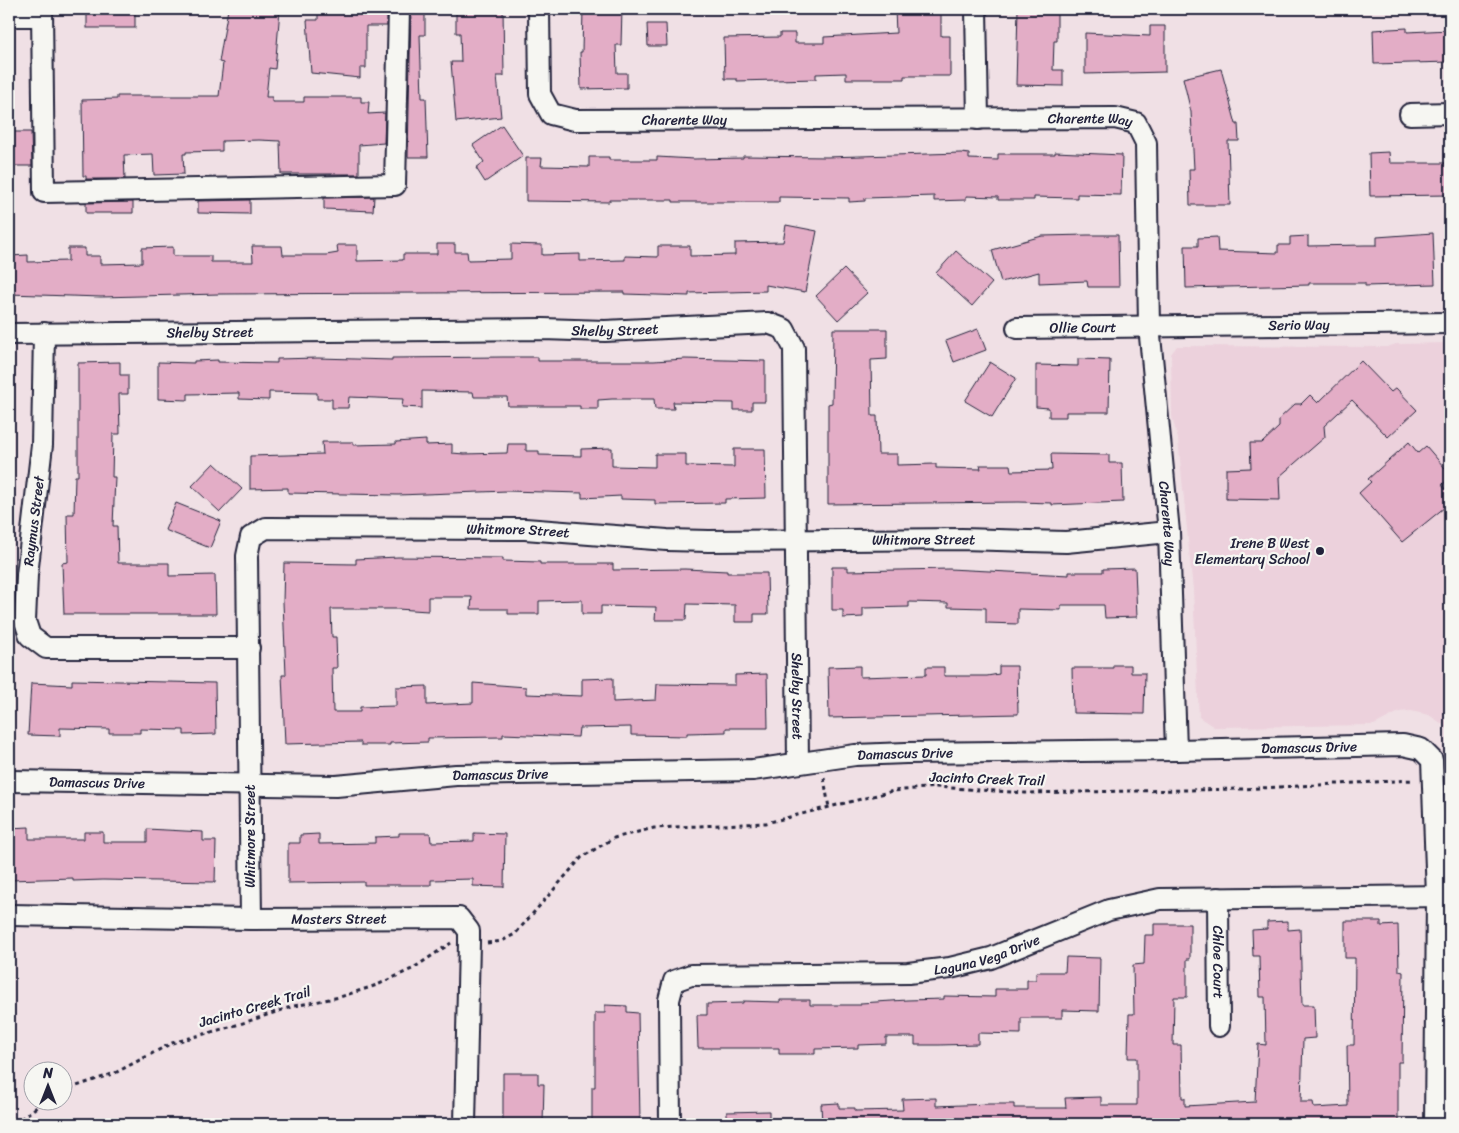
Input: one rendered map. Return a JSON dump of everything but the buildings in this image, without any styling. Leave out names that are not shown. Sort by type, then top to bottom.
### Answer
[{"type":"street","points":[[9,16],[42,12],[44,192],[395,185],[399,9]]},
{"type":"street","name":"Charente Way","points":[[539,9],[540,94],[551,114],[575,120],[1115,118],[1136,123],[1146,144],[1149,326],[1169,532],[1176,750]]},
{"type":"street","points":[[976,9],[978,119]]},
{"type":"street","points":[[1410,114],[1450,113]]},
{"type":"street","name":"Shelby Street","points":[[9,334],[543,329],[605,331],[768,323],[784,329],[794,348],[798,763]]},
{"type":"street","name":"Serio Way","points":[[1149,326],[1450,323]]},
{"type":"street","name":"Ollie Court","points":[[1017,328],[1149,326]]},
{"type":"street","name":"Raymus Street","points":[[44,333],[42,445],[25,621],[30,636],[46,648],[249,648]]},
{"type":"street","name":"Whitmore Street","points":[[251,918],[247,556],[250,537],[266,528],[525,529],[667,540],[962,539],[1066,542],[1169,532]]},
{"type":"street","name":"Damascus Drive","points":[[9,781],[336,786],[456,775],[753,770],[855,755],[906,753],[1403,745],[1421,749],[1432,760],[1443,896],[1435,1124]]},
{"type":"street","name":"Laguna Vega Drive","points":[[670,1124],[669,1000],[674,981],[691,975],[908,973],[950,968],[991,958],[1109,910],[1160,900],[1443,896]]},
{"type":"street","name":"Chloe Court","points":[[1218,898],[1219,1026]]},
{"type":"street","name":"Masters Street","points":[[9,914],[251,918],[459,918],[469,931],[465,1124]]},
{"type":"path","points":[[824,778],[829,808]]},
{"type":"path","name":"Jacinto Creek Trail","points":[[486,943],[502,941],[514,934],[571,867],[590,852],[614,838],[654,828],[766,823],[893,791],[936,787],[1025,793],[1240,789],[1414,780]]},
{"type":"path","name":"Jacinto Creek Trail","points":[[72,1087],[115,1072],[172,1043],[240,1024],[294,1006],[340,997],[378,985],[412,969],[452,943]]},
{"type":"path","points":[[14,1124],[33,1110]]},
{"type":"shaded area","name":"Irene B West Elementary School","points":[[1450,343],[1450,732],[1444,725],[1429,715],[1411,711],[1399,712],[1374,725],[1214,727],[1199,717],[1193,590],[1178,439],[1172,417],[1171,354],[1177,346],[1387,347],[1396,344]]},
{"type":"place","name":"Irene B West Elementary School","points":[[1320,551]]}]
